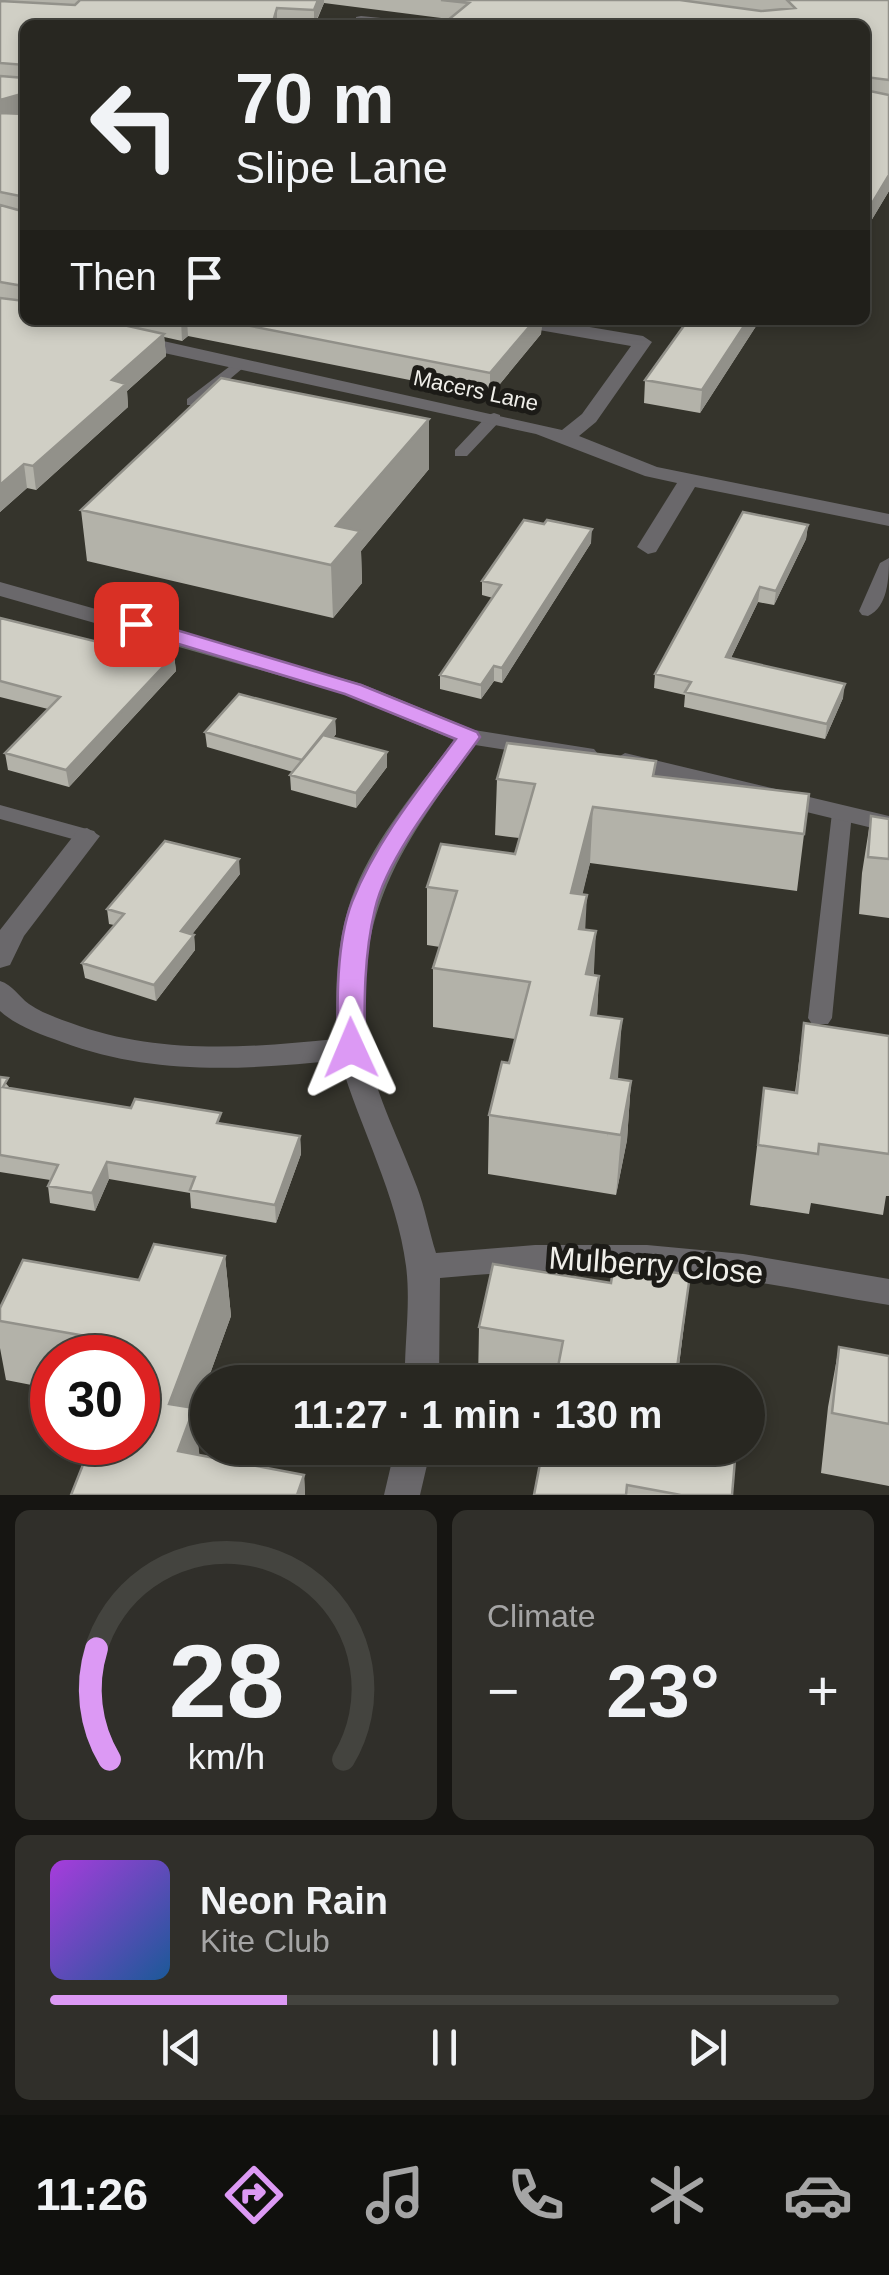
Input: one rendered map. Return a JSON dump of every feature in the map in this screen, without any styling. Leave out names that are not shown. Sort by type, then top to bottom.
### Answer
[{"type":"street","points":[[545,325],[643,342],[588,418],[564,439]]},
{"type":"street","name":"Macers Lane","points":[[116,336],[542,429],[618,462],[889,520]]},
{"type":"street","points":[[648,547],[689,480]]},
{"type":"street","points":[[0,589],[336,684],[469,737],[623,761],[889,824]]},
{"type":"street","points":[[422,1365],[423,1267],[402,1189],[374,1122],[351,1048],[353,958],[363,905],[402,828],[469,737]]},
{"type":"street","points":[[0,958],[12,933],[87,836]]},
{"type":"street","points":[[0,991],[8,1005],[61,1031],[128,1052],[165,1058],[253,1058],[351,1048]]},
{"type":"street","name":"Mulberry Close","points":[[423,1267],[521,1256],[627,1258],[722,1264],[889,1292]]},
{"type":"street","points":[[402,1495],[410,1465]]},
{"type":"lane","points":[[192,402],[238,365]]},
{"type":"lane","points":[[460,453],[494,418]]},
{"type":"lane","points":[[868,611],[889,563]]},
{"type":"lane","points":[[0,812],[87,836]]},
{"type":"lane","points":[[820,1018],[842,814]]},
{"type":"building","points":[[80,0],[318,0],[314,10],[277,8],[273,20],[20,20],[20,65],[0,63],[0,1],[75,5]]},
{"type":"building","points":[[441,0],[680,0],[761,11],[795,8],[787,0],[889,0],[889,80],[870,78],[870,20],[448,20],[469,3]]},
{"type":"building","points":[[0,76],[20,78],[20,94],[0,100]]},
{"type":"building","points":[[870,91],[889,95],[889,175],[871,205]]},
{"type":"building","points":[[0,113],[20,114],[20,196],[0,192]]},
{"type":"building","points":[[0,205],[20,210],[20,285],[0,282]]},
{"type":"building","points":[[0,298],[20,300],[20,325],[124,325],[164,334],[112,380],[126,384],[33,466],[24,464],[0,485]]},
{"type":"building","points":[[245,325],[531,325],[490,373]]},
{"type":"building","points":[[684,325],[745,325],[702,390],[645,380]]},
{"type":"building","points":[[221,378],[429,419],[336,526],[360,531],[331,565],[81,510]]},
{"type":"building","points":[[743,512],[808,525],[776,591],[760,587],[726,657],[845,684],[827,724],[685,692],[691,682],[655,674]]},
{"type":"building","points":[[524,520],[544,524],[547,520],[592,529],[502,668],[494,666],[481,685],[440,675],[501,585],[482,581]]},
{"type":"building","points":[[0,618],[110,645],[116,640],[174,655],[66,770],[5,753],[60,697],[0,681]]},
{"type":"building","points":[[239,694],[335,719],[302,760],[205,732]]},
{"type":"building","points":[[323,735],[387,752],[356,793],[290,775]]},
{"type":"building","points":[[507,743],[656,761],[653,776],[809,794],[804,834],[593,807],[571,893],[587,895],[579,929],[596,931],[586,974],[599,976],[591,1015],[622,1019],[611,1078],[631,1081],[621,1135],[489,1115],[502,1062],[509,1063],[530,982],[433,968],[457,891],[427,887],[441,844],[515,854],[535,784],[497,779]]},
{"type":"building","points":[[871,816],[889,819],[889,859],[868,857]]},
{"type":"building","points":[[165,841],[239,859],[181,931],[194,935],[154,985],[82,963],[124,914],[107,909]]},
{"type":"building","points":[[804,1023],[889,1036],[889,1154],[819,1144],[818,1154],[758,1145],[764,1088],[797,1093]]},
{"type":"building","points":[[0,1077],[8,1078],[3,1087],[131,1108],[135,1099],[221,1113],[217,1123],[300,1136],[275,1205],[190,1190],[195,1177],[107,1162],[92,1193],[48,1186],[58,1165],[0,1155]]},
{"type":"building","points":[[154,1244],[225,1256],[169,1404],[190,1407],[190,1419],[178,1451],[190,1453],[190,1465],[252,1465],[304,1475],[297,1495],[71,1495],[83,1465],[160,1465],[160,1335],[80,1335],[0,1321],[0,1308],[23,1260],[139,1280]]},
{"type":"building","points":[[614,1263],[690,1275],[677,1365],[558,1365],[563,1341],[479,1327],[493,1264],[611,1283]]},
{"type":"building","points":[[839,1347],[889,1356],[889,1424],[832,1413]]},
{"type":"building","points":[[540,1465],[735,1465],[732,1495],[681,1495],[627,1485],[626,1495],[534,1495]]},
{"type":"route","points":[[136,624],[353,689],[469,737],[402,828],[363,905],[354,943],[350,989],[351,1048]]}]
